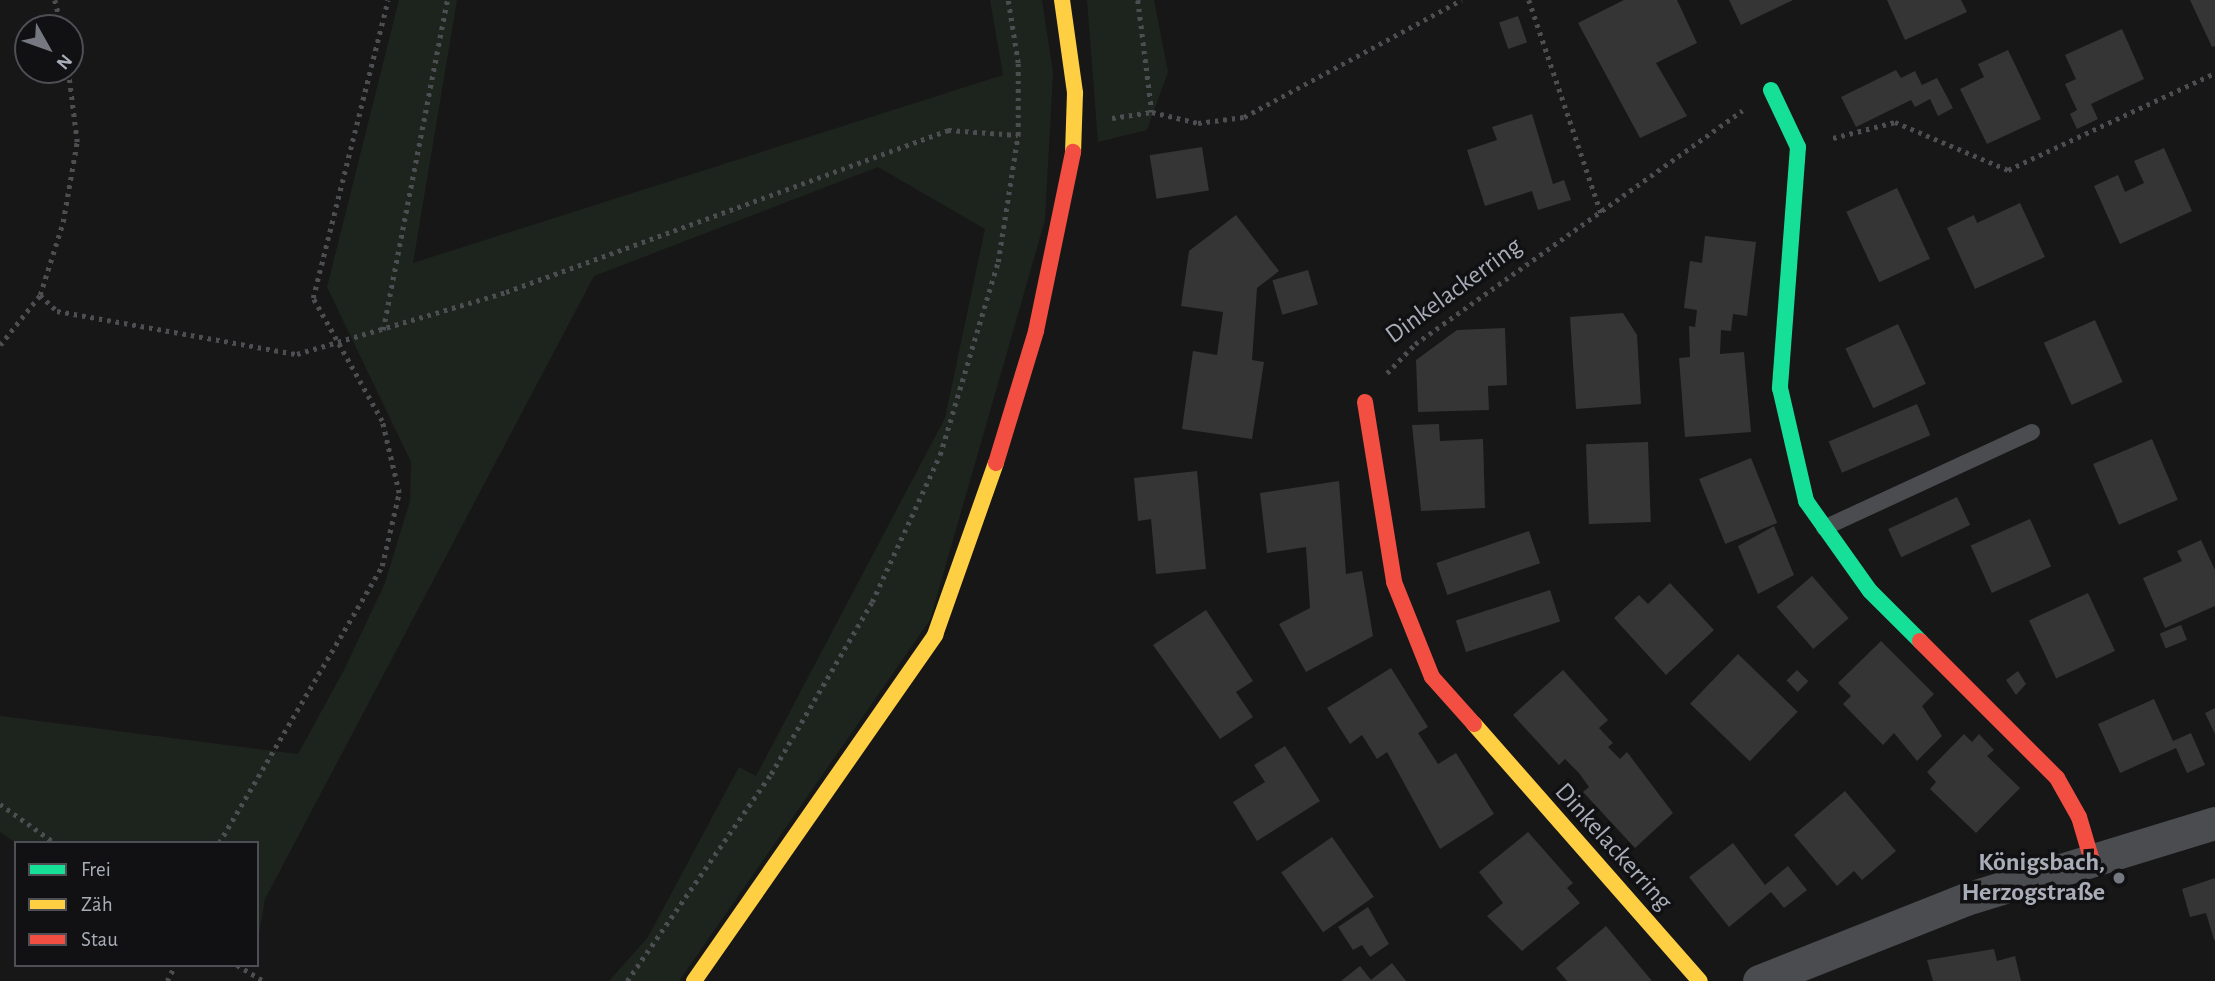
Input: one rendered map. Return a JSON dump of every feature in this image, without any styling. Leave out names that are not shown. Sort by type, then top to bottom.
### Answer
[{"type":"street","points":[[694,981],[935,635],[998,464],[1036,331],[1072,176],[1076,124],[1062,0]]},
{"type":"street","points":[[1771,90],[1798,147],[1780,388],[1795,469],[1821,530],[1870,591],[2057,778],[2079,817],[2092,861]]},
{"type":"street","name":"Dinkelackerring","points":[[1365,402],[1394,582],[1432,677],[1700,981]]},
{"type":"street","points":[[1759,981],[1966,899],[2215,823]]},
{"type":"lane","points":[[1821,530],[2032,432]]},
{"type":"path","points":[[220,841],[382,566],[398,493],[382,421],[313,298],[388,0]]},
{"type":"path","points":[[383,330],[447,0]]},
{"type":"path","points":[[627,981],[777,762],[872,602],[934,467],[980,335],[1018,135],[1018,63],[1008,0]]},
{"type":"path","points":[[1138,0],[1152,112]]},
{"type":"path","points":[[1076,124],[1152,112],[1198,123],[1244,117],[1461,0]]},
{"type":"path","points":[[1529,0],[1602,216]]},
{"type":"path","points":[[1798,147],[1895,122],[2008,170],[2215,73]]},
{"type":"path","points":[[0,345],[40,295],[63,222],[77,142],[70,84]]},
{"type":"path","name":"Dinkelackerring","points":[[1365,402],[1415,344],[1602,216],[1771,90]]},
{"type":"path","points":[[40,295],[57,311],[297,354],[339,345],[506,292],[948,130],[1018,135]]},
{"type":"path","points":[[0,804],[52,841]]},
{"type":"path","points":[[240,967],[264,981]]},
{"type":"shaded area","points":[[399,0],[457,0],[413,263],[1003,75],[990,0],[1042,0],[1053,73],[1045,220],[930,620],[679,981],[609,981],[648,937],[739,767],[756,776],[945,418],[985,229],[878,167],[594,276],[265,899],[259,934],[259,841],[14,842],[0,832],[0,716],[298,754],[344,670],[385,583],[410,501],[411,462],[327,287]]},
{"type":"shaded area","points":[[1087,0],[1154,0],[1168,72],[1147,130],[1098,142]]},
{"type":"building","points":[[1624,0],[1677,0],[1697,43],[1656,63],[1687,116],[1640,138],[1578,23]]},
{"type":"building","points":[[1729,0],[1793,0],[1741,25]]},
{"type":"building","points":[[1887,0],[1961,0],[1967,12],[1905,40]]},
{"type":"building","points":[[2190,0],[2215,0],[2215,46],[2212,47]]},
{"type":"building","points":[[1518,16],[1527,42],[1508,49],[1499,23]]},
{"type":"building","points":[[2122,29],[2144,79],[2091,104],[2098,119],[2077,129],[2070,114],[2077,110],[2065,84],[2076,79],[2065,55]]},
{"type":"building","points":[[2008,50],[2041,119],[1987,144],[1960,89],[1984,77],[1978,64]]},
{"type":"building","points":[[1896,70],[1901,78],[1915,71],[1922,85],[1937,78],[1953,108],[1938,116],[1930,99],[1915,107],[1911,100],[1856,127],[1841,97]]},
{"type":"building","points":[[1532,114],[1553,184],[1564,180],[1571,200],[1538,210],[1532,191],[1485,206],[1467,150],[1497,140],[1492,127]]},
{"type":"building","points":[[1202,147],[1209,190],[1157,199],[1150,155]]},
{"type":"building","points":[[2164,148],[2192,211],[2120,244],[2094,186],[2118,175],[2125,192],[2144,183],[2134,161]]},
{"type":"building","points":[[1897,188],[1930,259],[1879,282],[1846,212]]},
{"type":"building","points":[[2020,203],[2045,257],[1975,289],[1947,228],[1974,215],[1977,223]]},
{"type":"building","points":[[1236,215],[1279,271],[1257,288],[1252,360],[1264,362],[1252,439],[1182,429],[1193,351],[1217,355],[1223,312],[1181,306],[1189,251]]},
{"type":"building","points":[[1705,236],[1756,242],[1747,316],[1733,314],[1731,331],[1721,330],[1720,354],[1744,352],[1751,432],[1685,437],[1679,358],[1690,357],[1689,326],[1695,327],[1697,310],[1684,308],[1690,261],[1702,263]]},
{"type":"building","points":[[1308,270],[1318,305],[1282,315],[1272,280]]},
{"type":"building","points":[[1623,313],[1637,335],[1641,404],[1576,409],[1570,317]]},
{"type":"building","points":[[2095,320],[2123,382],[2071,405],[2044,343]]},
{"type":"building","points":[[1898,324],[1926,384],[1873,408],[1845,349]]},
{"type":"building","points":[[1505,328],[1507,385],[1488,386],[1489,410],[1418,412],[1416,360],[1457,330]]},
{"type":"building","points":[[1917,404],[1930,435],[1842,473],[1829,442]]},
{"type":"building","points":[[1439,424],[1440,441],[1483,439],[1485,508],[1421,511],[1412,425]]},
{"type":"building","points":[[2152,439],[2178,500],[2119,525],[2093,464]]},
{"type":"building","points":[[1648,442],[1651,522],[1589,524],[1586,444]]},
{"type":"building","points":[[1751,458],[1777,523],[1725,544],[1699,479]]},
{"type":"building","points":[[1197,471],[1206,569],[1156,574],[1151,519],[1138,521],[1134,478]]},
{"type":"building","points":[[1339,481],[1346,574],[1362,571],[1373,636],[1306,672],[1279,624],[1310,608],[1306,547],[1267,553],[1260,493]]},
{"type":"building","points":[[1957,497],[1970,525],[1901,557],[1888,529]]},
{"type":"building","points":[[2030,519],[2051,567],[1992,593],[1971,545]]},
{"type":"building","points":[[1774,526],[1794,575],[1758,594],[1738,546]]},
{"type":"building","points":[[1529,531],[1540,563],[1447,595],[1436,563]]},
{"type":"building","points":[[2201,540],[2215,570],[2215,606],[2165,628],[2143,578],[2182,561],[2177,551]]},
{"type":"building","points":[[1812,576],[1849,618],[1813,649],[1777,607]]},
{"type":"building","points":[[1670,583],[1714,630],[1666,675],[1614,618],[1639,595],[1648,604]]},
{"type":"building","points":[[1550,590],[1560,621],[1466,652],[1456,621]]},
{"type":"building","points":[[2088,593],[2115,651],[2056,678],[2029,620]]},
{"type":"building","points":[[1206,610],[1253,681],[1236,692],[1253,717],[1220,739],[1153,645]]},
{"type":"building","points":[[2181,625],[2187,640],[2166,648],[2160,634]]},
{"type":"building","points":[[1881,641],[1934,694],[1922,706],[1942,736],[1917,761],[1894,733],[1883,745],[1843,704],[1851,696],[1838,683]]},
{"type":"building","points":[[1738,654],[1798,712],[1750,761],[1690,704]]},
{"type":"building","points":[[1391,668],[1428,727],[1418,733],[1438,764],[1456,753],[1494,814],[1440,849],[1387,752],[1377,759],[1362,735],[1350,744],[1327,708]]},
{"type":"building","points":[[1563,670],[1608,720],[1599,728],[1613,743],[1608,747],[1620,759],[1627,752],[1673,813],[1635,848],[1583,792],[1589,787],[1579,773],[1565,759],[1559,765],[1513,715]]},
{"type":"building","points":[[1797,670],[1808,681],[1798,692],[1786,681]]},
{"type":"building","points":[[2018,671],[2026,684],[2016,695],[2006,680]]},
{"type":"building","points":[[2154,699],[2173,741],[2191,733],[2205,765],[2187,773],[2176,748],[2120,773],[2098,724]]},
{"type":"building","points":[[2215,708],[2215,734],[2205,713]]},
{"type":"building","points":[[1964,734],[1972,742],[1979,734],[1994,750],[1987,756],[2020,788],[1976,833],[1930,789],[1936,782],[1927,772]]},
{"type":"building","points":[[1285,746],[1320,801],[1257,841],[1233,802],[1265,782],[1254,765]]},
{"type":"building","points":[[1845,791],[1896,851],[1862,880],[1854,871],[1837,886],[1794,835]]},
{"type":"building","points":[[1528,832],[1573,883],[1567,888],[1580,903],[1522,951],[1487,916],[1503,903],[1479,872]]},
{"type":"building","points":[[1332,837],[1374,897],[1323,932],[1281,873]]},
{"type":"building","points":[[1733,843],[1765,885],[1788,866],[1807,890],[1784,908],[1771,892],[1729,927],[1689,877]]},
{"type":"building","points":[[2215,878],[2214,940],[2206,913],[2190,917],[2182,889]]},
{"type":"building","points":[[1368,907],[1389,944],[1370,957],[1362,945],[1353,950],[1338,927]]},
{"type":"building","points":[[1606,926],[1652,981],[1567,981],[1556,968]]},
{"type":"building","points":[[1994,949],[1997,961],[2015,956],[2021,981],[1933,981],[1927,960]]},
{"type":"building","points":[[1392,963],[1406,981],[1341,981],[1360,966],[1371,980]]},
{"type":"traffic: fast","points":[[1771,90],[1798,147],[1780,388],[1806,501],[1870,591],[1920,641]]},
{"type":"traffic: slow","points":[[1062,0],[1075,93],[1073,152]]},
{"type":"traffic: slow","points":[[694,981],[935,635],[996,463]]},
{"type":"traffic: slow","points":[[1474,724],[1700,981]]},
{"type":"traffic: jam","points":[[996,463],[1036,331],[1073,152]]},
{"type":"traffic: jam","points":[[1365,402],[1394,582],[1432,677],[1474,724]]},
{"type":"traffic: jam","points":[[1920,641],[2057,778],[2079,817],[2092,861]]},
{"type":"place","name":"Königsbach, Herzogstraße","points":[[2119,878]]}]
